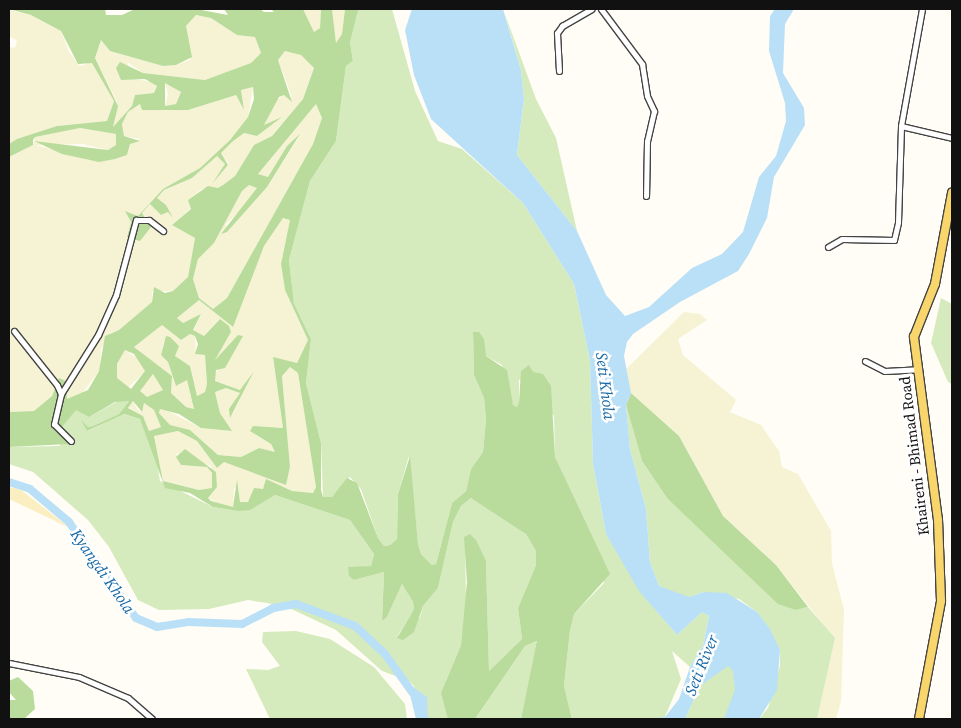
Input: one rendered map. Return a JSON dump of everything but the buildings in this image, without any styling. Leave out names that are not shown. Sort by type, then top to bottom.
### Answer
[{"type":"main road","name":"Khaireni - Bhimad Road","points":[[919,719],[941,601],[938,520],[918,368],[915,330],[935,284],[952,193]]},
{"type":"street","points":[[559,71],[557,33],[562,26],[592,9]]},
{"type":"street","points":[[601,9],[642,64],[647,96],[654,111],[647,141],[646,196]]},
{"type":"street","points":[[828,247],[842,239],[894,240],[898,222],[901,126],[922,9]]},
{"type":"street","points":[[901,126],[952,138]]},
{"type":"street","points":[[71,441],[54,424],[61,394],[98,335],[116,295],[136,220],[149,220],[163,231]]},
{"type":"street","points":[[14,331],[50,374],[61,394]]},
{"type":"street","points":[[865,361],[885,371],[918,368]]},
{"type":"street","points":[[9,663],[79,677],[128,698],[152,719]]},
{"type":"shaded area","points":[[303,9],[321,9],[320,28],[314,32]]},
{"type":"shaded area","points":[[332,9],[345,9],[342,34],[336,43]]},
{"type":"shaded area","points":[[9,10],[31,15],[61,31],[69,52],[80,66],[92,62],[114,100],[107,121],[57,126],[9,144],[9,47],[15,48],[17,41],[9,36]]},
{"type":"shaded area","points":[[196,15],[211,18],[237,35],[255,37],[261,53],[252,63],[205,80],[143,73],[127,62],[134,79],[153,82],[157,86],[154,93],[135,95],[132,106],[113,127],[117,102],[95,58],[101,40],[110,51],[163,66],[176,65],[190,60],[186,26]]},
{"type":"shaded area","points":[[286,50],[301,55],[314,68],[303,99],[267,141],[254,145],[235,176],[219,188],[202,189],[188,200],[191,208],[172,225],[195,238],[188,277],[173,291],[152,291],[152,302],[119,330],[110,333],[101,349],[100,366],[117,378],[117,364],[125,350],[137,358],[146,370],[143,374],[126,389],[99,371],[81,395],[67,399],[65,389],[56,384],[52,396],[34,411],[9,412],[9,157],[33,145],[35,137],[80,128],[116,134],[116,145],[108,150],[82,144],[37,145],[90,160],[115,159],[127,155],[130,144],[140,139],[124,136],[122,124],[128,112],[141,104],[157,109],[188,110],[236,95],[244,110],[241,90],[253,87],[248,117],[230,140],[200,168],[163,189],[138,216],[128,212],[131,222],[127,235],[142,237],[149,222],[142,213],[150,204],[161,215],[167,211],[157,198],[164,190],[192,178],[217,155],[226,163],[212,184],[229,164],[221,153],[232,142],[244,133],[257,136],[282,117],[264,126],[272,103],[284,95],[292,97],[278,60]]},
{"type":"shaded area","points":[[165,82],[181,92],[176,104],[165,106],[168,94]]},
{"type":"shaded area","points":[[316,104],[322,118],[313,144],[227,298],[213,309],[199,298],[193,279],[198,259],[214,243],[242,191],[249,185],[257,188],[252,200],[226,224],[227,232],[267,187],[299,137],[287,146],[268,177],[258,174]]},
{"type":"shaded area","points":[[283,218],[290,220],[281,264],[285,290],[308,340],[297,363],[273,359],[283,428],[254,426],[256,435],[271,444],[275,452],[259,448],[241,457],[218,455],[190,430],[170,425],[159,413],[160,409],[166,410],[201,428],[231,431],[220,413],[215,392],[226,388],[240,393],[232,416],[253,371],[241,390],[215,381],[213,376],[243,336],[214,360],[231,332],[229,326],[219,319],[204,336],[193,331],[201,315],[183,323],[177,318],[199,300],[232,326],[264,246]]},
{"type":"shaded area","points":[[684,312],[700,314],[707,320],[678,339],[683,355],[736,400],[730,412],[761,425],[779,451],[782,467],[798,474],[831,531],[832,563],[844,610],[841,701],[836,719],[817,719],[834,638],[776,565],[723,516],[679,436],[631,393],[624,371]]},
{"type":"shaded area","points":[[162,325],[181,340],[190,334],[195,336],[196,354],[205,355],[207,384],[205,392],[196,396],[190,366],[175,356],[164,341],[161,355],[168,362],[176,386],[187,380],[194,409],[186,407],[171,393],[172,376],[134,347]]},
{"type":"shaded area","points":[[290,367],[298,373],[316,487],[313,493],[292,491],[266,480],[267,484],[248,502],[240,502],[238,488],[234,488],[233,507],[219,504],[208,498],[217,487],[211,466],[176,453],[181,465],[207,467],[212,473],[212,488],[199,490],[163,481],[154,436],[178,431],[197,441],[217,468],[224,462],[286,484],[290,467],[282,376]]},
{"type":"shaded area","points":[[153,374],[163,390],[147,397],[139,391]]},
{"type":"shaded area","points":[[133,401],[141,412],[144,403],[154,410],[161,427],[149,431],[143,416],[128,407]]},
{"type":"green space","points":[[9,9],[105,9],[106,15],[122,15],[135,9],[196,9],[228,15],[224,9],[260,9],[264,12],[274,12],[271,9],[303,9],[314,32],[320,28],[321,9],[332,9],[336,43],[342,34],[345,9],[358,10],[350,42],[353,61],[346,66],[336,141],[310,181],[289,260],[294,304],[311,339],[306,383],[321,443],[321,490],[323,497],[332,497],[347,478],[357,483],[378,538],[384,546],[390,545],[397,539],[398,494],[410,456],[418,544],[421,554],[432,565],[436,564],[452,503],[466,491],[471,469],[483,452],[486,419],[484,398],[474,375],[473,332],[479,332],[484,339],[486,356],[507,370],[513,405],[517,407],[519,402],[521,371],[529,365],[533,372],[543,374],[551,386],[555,457],[610,574],[574,614],[570,631],[564,686],[572,719],[521,719],[537,641],[525,646],[475,719],[448,719],[441,693],[461,645],[467,582],[464,537],[470,534],[476,540],[486,561],[489,671],[522,639],[518,608],[536,565],[536,551],[526,534],[471,498],[461,506],[453,522],[438,588],[423,606],[414,632],[403,640],[397,638],[414,609],[413,602],[402,584],[387,617],[382,621],[384,572],[354,580],[349,576],[348,567],[371,566],[374,554],[350,520],[275,495],[250,510],[238,511],[213,507],[190,493],[165,488],[140,419],[124,414],[87,431],[80,418],[88,427],[93,426],[119,414],[129,401],[115,402],[89,417],[76,410],[62,427],[69,444],[9,447],[9,412],[34,411],[52,396],[59,378],[66,381],[67,399],[88,390],[99,371],[105,336],[119,330],[152,302],[154,287],[165,293],[173,291],[188,277],[195,238],[172,225],[191,209],[188,200],[208,186],[218,188],[235,176],[254,145],[272,136],[303,99],[314,68],[301,55],[285,51],[278,60],[292,102],[284,95],[279,97],[264,125],[282,117],[257,136],[244,133],[232,142],[221,153],[228,165],[212,184],[225,164],[217,156],[192,178],[164,190],[157,198],[166,205],[173,218],[168,212],[161,215],[150,204],[142,213],[151,227],[140,241],[127,237],[131,222],[125,211],[138,216],[163,189],[200,168],[230,140],[248,117],[254,99],[253,87],[241,90],[244,110],[236,95],[188,110],[142,110],[140,104],[128,112],[122,124],[124,136],[140,141],[130,144],[127,155],[115,159],[99,162],[62,154],[34,141],[108,150],[116,145],[116,134],[80,128],[35,137],[33,140],[33,145],[9,157],[9,144],[17,139],[57,126],[107,121],[114,101],[92,63],[78,64],[61,31],[31,15]],"holes":[[[196,15],[211,18],[237,35],[255,37],[261,53],[251,63],[205,80],[143,73],[120,62],[116,68],[121,80],[145,79],[157,86],[154,93],[135,95],[132,106],[113,127],[118,106],[95,58],[101,40],[110,51],[163,66],[176,65],[192,57],[186,26]],[[165,83],[181,92],[176,104],[165,106]],[[316,104],[322,118],[313,144],[227,298],[213,309],[199,298],[193,279],[198,259],[214,243],[242,191],[249,185],[257,188],[221,234],[227,232],[267,187],[300,134],[287,146],[268,177],[258,174]],[[283,218],[290,220],[281,264],[285,290],[308,340],[297,363],[273,357],[283,428],[253,426],[250,431],[271,444],[275,452],[259,448],[241,457],[218,455],[190,430],[170,425],[159,413],[160,409],[179,414],[201,428],[232,431],[220,413],[215,392],[226,388],[240,393],[229,409],[230,418],[254,371],[240,390],[215,381],[216,370],[225,368],[243,336],[238,335],[215,360],[231,332],[229,326],[220,319],[204,336],[193,330],[201,314],[183,323],[177,318],[199,300],[233,327],[264,246]],[[162,325],[181,340],[190,334],[195,336],[198,344],[195,354],[205,355],[207,384],[205,392],[197,396],[190,366],[175,356],[179,346],[170,337],[166,336],[161,355],[168,362],[176,386],[187,380],[194,409],[186,407],[171,393],[172,376],[134,347]],[[125,350],[134,354],[145,371],[131,389],[117,378],[117,364]],[[290,367],[298,373],[316,487],[313,493],[292,491],[266,479],[263,489],[254,488],[248,502],[240,502],[237,480],[233,507],[211,501],[208,498],[217,487],[216,472],[185,449],[176,457],[181,465],[207,467],[212,473],[212,488],[199,490],[163,481],[154,436],[178,431],[197,441],[217,468],[224,462],[286,485],[290,467],[282,376]],[[153,374],[163,390],[147,397],[140,391]],[[133,401],[142,412],[144,403],[154,410],[161,427],[149,431],[143,416],[128,408]]]},
{"type":"green space","points":[[356,9],[392,9],[415,91],[438,141],[462,149],[523,203],[574,284],[590,361],[593,464],[606,534],[653,607],[677,635],[702,612],[709,616],[703,646],[690,667],[672,651],[681,679],[664,719],[572,719],[564,686],[570,631],[574,614],[604,583],[591,540],[555,457],[554,416],[519,379],[519,402],[517,407],[513,405],[502,365],[486,356],[473,332],[474,375],[484,398],[486,419],[483,452],[471,469],[466,491],[452,503],[436,564],[432,565],[421,554],[418,544],[409,456],[398,494],[397,539],[390,545],[384,546],[378,538],[361,489],[350,477],[332,497],[323,497],[321,443],[306,383],[311,339],[294,305],[289,260],[310,181],[336,141],[346,66],[353,61],[350,42]]},
{"type":"green space","points":[[505,14],[536,99],[556,138],[577,231],[517,155],[524,99],[521,70]]},
{"type":"green space","points":[[941,298],[952,304],[952,384],[948,382],[931,343]]},
{"type":"green space","points":[[631,393],[679,436],[723,516],[776,565],[808,607],[796,610],[778,604],[667,498],[642,461],[626,405]]},
{"type":"green space","points":[[120,400],[129,401],[119,414],[93,426],[88,427],[80,418],[88,431],[123,414],[140,419],[155,451],[160,481],[213,507],[238,511],[275,495],[350,520],[374,554],[371,566],[348,568],[354,580],[384,572],[382,620],[387,617],[402,584],[413,602],[414,609],[397,637],[420,617],[423,606],[438,588],[453,522],[461,506],[471,498],[501,514],[526,534],[536,551],[536,565],[518,608],[522,639],[489,671],[486,561],[465,537],[466,602],[461,645],[446,681],[448,719],[421,719],[414,686],[409,681],[382,671],[336,630],[285,606],[248,600],[209,609],[159,610],[138,600],[109,547],[88,520],[33,472],[9,464],[9,447],[59,446],[68,436],[62,427],[76,409],[89,417]]},
{"type":"green space","points":[[626,405],[642,461],[667,498],[796,610],[808,607],[835,638],[817,719],[759,719],[768,708],[780,666],[780,650],[757,612],[739,599],[704,592],[689,597],[677,596],[659,586],[650,562],[646,509],[630,449]]},
{"type":"green space","points":[[743,623],[734,719],[685,719],[700,686]]},
{"type":"green space","points":[[296,631],[330,639],[374,667],[405,704],[407,719],[270,719],[246,669],[268,670],[280,666],[262,642],[263,632]]},
{"type":"green space","points":[[538,641],[521,719],[475,719],[525,646]]},
{"type":"green space","points":[[18,677],[33,691],[35,709],[24,719],[9,719],[9,700],[16,700],[9,692],[9,681]]},
{"type":"sand","points":[[9,487],[21,490],[70,528],[9,499]]},
{"type":"water","points":[[412,9],[503,9],[521,70],[524,99],[517,155],[577,231],[606,295],[625,316],[649,307],[692,268],[722,254],[743,232],[759,177],[776,156],[786,121],[785,103],[769,51],[770,16],[775,9],[794,9],[785,24],[783,73],[804,108],[805,125],[774,177],[767,218],[738,271],[680,302],[633,334],[627,342],[624,356],[631,393],[626,405],[630,449],[646,509],[650,562],[659,586],[689,597],[704,592],[727,593],[757,612],[770,629],[780,650],[777,690],[759,719],[724,719],[735,690],[733,671],[728,666],[700,686],[685,719],[649,719],[665,717],[679,699],[690,667],[703,646],[709,616],[702,612],[677,635],[639,591],[606,534],[593,464],[590,361],[574,284],[523,203],[431,119],[414,75],[405,30]]},
{"type":"water","points":[[407,683],[427,697],[428,719],[416,719]]},
{"type":"waterway","name":"Kyangdi Khola","points":[[9,482],[30,489],[69,522],[136,618],[157,627],[188,622],[242,624],[273,608],[296,604],[355,626],[385,654],[412,692]]},
{"type":"water label","name":"Seti Khola","points":[[606,386]]},
{"type":"water label","name":"Seti River","points":[[701,665]]}]
